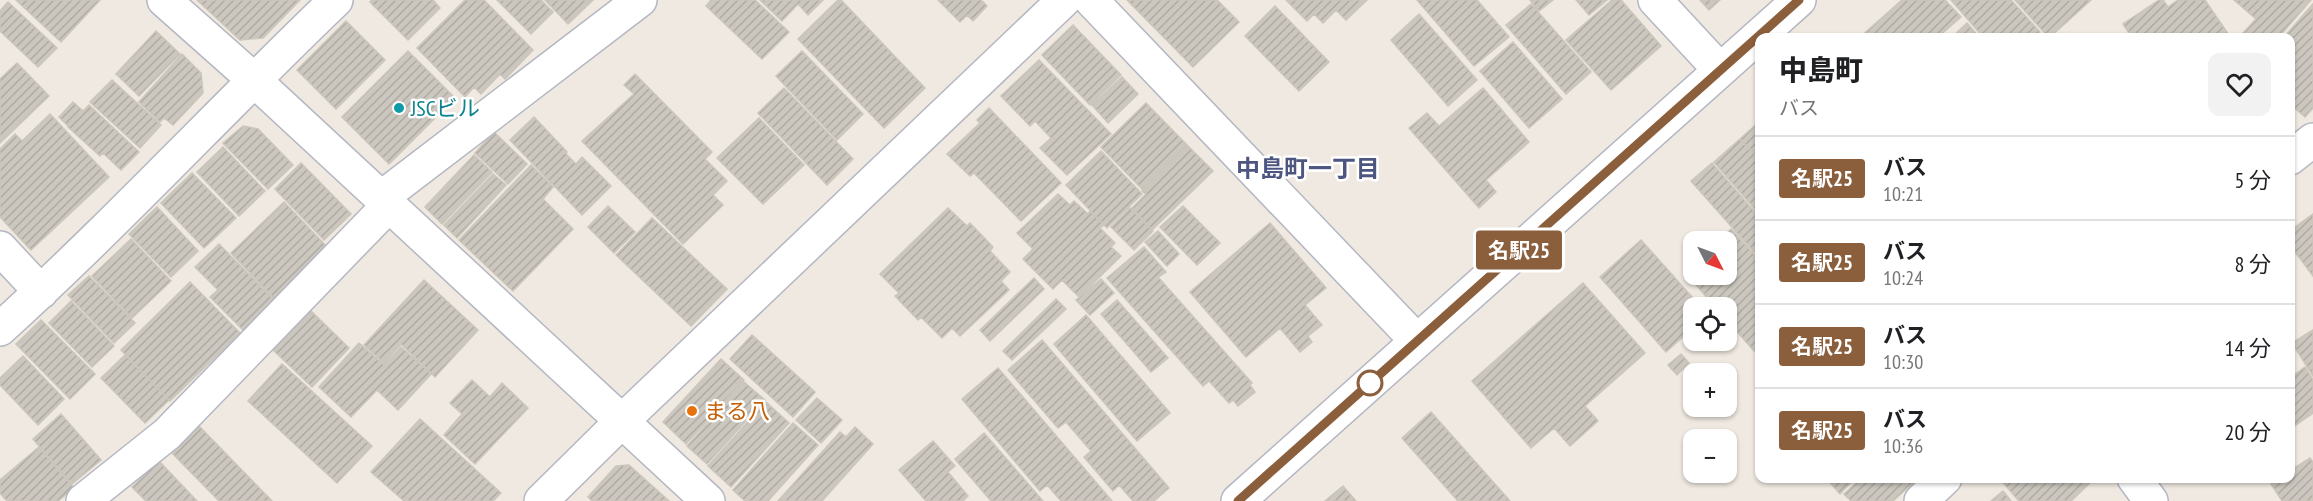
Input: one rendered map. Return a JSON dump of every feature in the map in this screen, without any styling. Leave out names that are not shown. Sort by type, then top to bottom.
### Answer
[{"type":"street","points":[[164,0],[253,79],[708,501]]},
{"type":"street","points":[[0,330],[336,0]]},
{"type":"street","points":[[83,501],[167,434],[385,202],[640,0]]},
{"type":"street","points":[[541,501],[1064,0]]},
{"type":"street","points":[[1091,0],[1417,341]]},
{"type":"street","points":[[1655,0],[1720,70]]},
{"type":"street","points":[[1771,33],[1790,19]]},
{"type":"street","points":[[1238,501],[1720,70],[1755,44]]},
{"type":"street","points":[[2295,154],[2313,140]]},
{"type":"street","points":[[0,248],[41,292]]},
{"type":"street","points":[[1921,501],[1940,483]]},
{"type":"street","points":[[2138,483],[2151,501]]},
{"type":"building","points":[[16,0],[100,0],[61,42]]},
{"type":"building","points":[[197,0],[300,0],[263,38],[240,40]]},
{"type":"building","points":[[372,0],[433,0],[440,8],[408,40],[370,2]]},
{"type":"building","points":[[465,0],[484,0],[533,50],[505,79],[500,74],[481,94],[474,87],[465,97],[417,48]]},
{"type":"building","points":[[497,0],[541,0],[553,12],[531,34]]},
{"type":"building","points":[[545,0],[593,0],[568,24]]},
{"type":"building","points":[[711,0],[755,0],[789,32],[762,59],[706,6]]},
{"type":"building","points":[[760,0],[823,0],[808,15],[798,4],[782,21]]},
{"type":"building","points":[[838,0],[841,0],[925,88],[884,128],[798,39]]},
{"type":"building","points":[[938,0],[981,0],[987,6],[973,21],[967,15],[960,22]]},
{"type":"building","points":[[1127,0],[1217,0],[1239,22],[1193,67]]},
{"type":"building","points":[[1286,0],[1367,0],[1346,20],[1336,10],[1323,23],[1314,14],[1307,21]]},
{"type":"building","points":[[1417,0],[1477,0],[1509,37],[1474,66]]},
{"type":"building","points":[[1530,0],[1553,0],[1539,11]]},
{"type":"building","points":[[1576,0],[1607,0],[1589,15]]},
{"type":"building","points":[[1612,0],[1621,0],[1661,46],[1611,90],[1566,40]]},
{"type":"building","points":[[1700,0],[1720,0],[1709,10]]},
{"type":"building","points":[[1902,0],[1945,0],[1961,17],[1943,33],[1865,33]]},
{"type":"building","points":[[1951,0],[2011,0],[2040,32],[2039,33],[1980,33]]},
{"type":"building","points":[[2015,0],[2091,0],[2055,33],[2045,33]]},
{"type":"building","points":[[2159,0],[2163,0],[2168,7],[2178,0],[2205,0],[2228,33],[2129,33],[2123,24]]},
{"type":"building","points":[[2234,0],[2311,0],[2282,33],[2243,33],[2256,19]]},
{"type":"building","points":[[8,2],[57,48],[38,67],[0,31],[0,11]]},
{"type":"building","points":[[1531,4],[1591,72],[1566,94],[1506,25]]},
{"type":"building","points":[[2313,4],[2313,108],[2305,117],[2295,108],[2295,33],[2287,33]]},
{"type":"building","points":[[1275,6],[1329,62],[1299,91],[1245,36]]},
{"type":"building","points":[[1419,14],[1477,80],[1448,106],[1391,40]]},
{"type":"building","points":[[346,21],[385,60],[336,109],[297,70]]},
{"type":"building","points":[[1967,23],[1976,33],[1956,33]]},
{"type":"building","points":[[1073,25],[1121,75],[1090,105],[1042,55]]},
{"type":"building","points":[[156,31],[180,54],[139,96],[116,74]]},
{"type":"building","points":[[1513,42],[1562,99],[1529,128],[1480,71]]},
{"type":"building","name":"JSCビル","points":[[408,51],[455,98],[389,164],[342,117]]},
{"type":"building","points":[[802,51],[863,114],[837,140],[776,76]]},
{"type":"building","points":[[182,54],[201,73],[203,93],[173,125],[164,118],[160,122],[139,102]]},
{"type":"building","points":[[1039,60],[1111,134],[1067,175],[1040,148],[1051,138],[1035,121],[1030,126],[1001,96]]},
{"type":"building","points":[[17,63],[49,96],[0,143],[0,79]]},
{"type":"building","points":[[635,74],[712,152],[705,159],[727,181],[713,195],[723,205],[683,244],[582,141],[634,94],[624,85]]},
{"type":"building","points":[[1122,77],[1138,94],[1108,123],[1092,105]]},
{"type":"building","points":[[112,80],[161,125],[140,148],[90,102]]},
{"type":"building","points":[[784,88],[853,159],[827,185],[758,113]]},
{"type":"building","points":[[1483,88],[1529,142],[1486,180],[1496,192],[1479,208],[1409,128],[1427,113],[1439,126]]},
{"type":"building","points":[[73,102],[82,110],[68,126],[59,117]]},
{"type":"building","points":[[1146,103],[1187,145],[1142,189],[1101,147]]},
{"type":"building","points":[[89,105],[139,152],[121,170],[103,153],[100,156],[68,127]]},
{"type":"building","points":[[989,108],[1061,183],[1021,221],[974,173],[970,176],[947,154],[980,123],[977,120]]},
{"type":"building","points":[[50,114],[109,177],[31,250],[0,217],[0,149],[15,134],[22,141]]},
{"type":"building","points":[[534,117],[576,164],[582,157],[611,186],[582,215],[510,140]]},
{"type":"building","points":[[759,118],[804,165],[763,204],[717,158]]},
{"type":"building","points":[[243,126],[258,129],[293,165],[268,189],[223,143]]},
{"type":"building","points":[[1755,126],[1755,155],[1740,139]]},
{"type":"building","points":[[494,132],[527,164],[508,184],[475,153]]},
{"type":"building","points":[[1740,139],[1755,155],[1755,209],[1714,162]]},
{"type":"building","points":[[1188,146],[1213,171],[1152,230],[1132,208],[1146,194],[1142,191]]},
{"type":"building","points":[[223,147],[265,191],[239,216],[197,172]]},
{"type":"building","points":[[1101,151],[1142,194],[1107,228],[1066,185]]},
{"type":"building","points":[[474,155],[492,172],[442,224],[425,207]]},
{"type":"building","points":[[301,163],[351,214],[324,240],[275,189]]},
{"type":"building","points":[[1712,163],[1755,212],[1755,251],[1691,181]]},
{"type":"building","points":[[531,165],[553,187],[543,199],[573,229],[513,291],[459,240]]},
{"type":"building","points":[[192,173],[236,218],[204,248],[161,203]]},
{"type":"building","points":[[493,174],[506,185],[457,238],[444,225]]},
{"type":"building","points":[[1058,194],[1070,205],[1074,201],[1088,214],[1090,211],[1104,225],[1100,228],[1115,243],[1111,247],[1121,256],[1079,297],[1062,280],[1053,289],[1023,259],[1033,249],[1017,233]]},
{"type":"building","points":[[284,202],[328,248],[275,299],[231,253]]},
{"type":"building","points":[[608,206],[635,232],[614,253],[588,227]]},
{"type":"building","points":[[1183,206],[1220,243],[1197,265],[1160,227]]},
{"type":"building","points":[[157,207],[198,251],[171,277],[129,234]]},
{"type":"building","points":[[948,208],[967,226],[970,223],[993,247],[990,251],[1010,272],[1001,281],[1009,290],[960,336],[952,328],[942,338],[921,317],[918,320],[895,296],[899,293],[880,274]]},
{"type":"building","points":[[1130,208],[1153,231],[1134,250],[1111,227]]},
{"type":"building","points":[[2313,214],[2313,276],[2295,252],[2295,227]]},
{"type":"building","points":[[652,218],[727,289],[691,326],[616,255]]},
{"type":"building","points":[[1270,223],[1326,288],[1305,305],[1322,325],[1308,336],[1312,342],[1300,352],[1280,328],[1246,357],[1190,292]]},
{"type":"building","points":[[1158,231],[1179,254],[1167,266],[1145,242]]},
{"type":"building","points":[[1737,236],[1755,255],[1755,350],[1737,332],[1737,297],[1706,297],[1696,285],[1737,285]]},
{"type":"building","points":[[131,239],[171,281],[132,318],[92,276]]},
{"type":"building","points":[[1641,240],[1692,297],[1683,297],[1683,337],[1666,352],[1600,277]]},
{"type":"building","points":[[219,244],[274,300],[243,330],[210,297],[218,290],[195,267]]},
{"type":"building","points":[[1144,247],[1166,272],[1158,277],[1252,383],[1250,385],[1255,392],[1238,406],[1233,400],[1229,403],[1209,381],[1203,386],[1107,278]]},
{"type":"building","points":[[89,276],[135,323],[114,343],[68,295]]},
{"type":"building","points":[[1034,278],[1044,289],[990,341],[980,330]]},
{"type":"building","points":[[1101,279],[1114,293],[1090,315],[1076,300]]},
{"type":"building","points":[[424,280],[478,330],[435,377],[401,344],[384,363],[364,345]]},
{"type":"building","points":[[190,282],[240,333],[170,401],[121,350]]},
{"type":"building","points":[[1583,283],[1645,353],[1585,406],[1598,421],[1570,446],[1554,428],[1531,448],[1472,381]]},
{"type":"building","points":[[1056,299],[1066,309],[1012,360],[1003,351]]},
{"type":"building","points":[[1117,300],[1168,358],[1151,372],[1101,314]]},
{"type":"building","points":[[71,301],[114,346],[92,367],[49,323]]},
{"type":"building","points":[[310,310],[349,348],[312,387],[272,349]]},
{"type":"building","points":[[1086,315],[1170,413],[1137,441],[1054,344]]},
{"type":"building","points":[[41,320],[95,374],[70,399],[16,344]]},
{"type":"building","points":[[2313,330],[2313,376],[2295,348],[2295,341]]},
{"type":"building","points":[[752,335],[815,392],[793,417],[730,359]]},
{"type":"building","points":[[1042,340],[1169,488],[1154,501],[1133,501],[1119,485],[1113,491],[1084,457],[1091,451],[1066,422],[1058,428],[1008,370]]},
{"type":"building","points":[[359,343],[384,365],[401,347],[431,374],[398,410],[377,390],[351,417],[319,387]]},
{"type":"building","points":[[1681,354],[1689,363],[1683,363],[1683,369],[1677,375],[1668,365]]},
{"type":"building","points":[[125,355],[169,400],[145,423],[101,378]]},
{"type":"building","points":[[23,356],[64,399],[38,425],[0,385],[0,378]]},
{"type":"building","points":[[721,359],[744,380],[686,444],[663,422]]},
{"type":"building","points":[[282,364],[372,446],[337,483],[248,401]]},
{"type":"building","points":[[2305,367],[2313,380],[2313,413],[2295,426],[2295,374]]},
{"type":"building","points":[[998,368],[1112,501],[1061,501],[1047,485],[1040,491],[962,399]]},
{"type":"building","points":[[472,380],[490,397],[502,383],[528,408],[475,464],[444,435],[462,414],[450,403]]},
{"type":"building","points":[[744,382],[765,400],[707,464],[687,446]]},
{"type":"building","points":[[817,398],[842,420],[821,443],[796,420]]},
{"type":"building","points":[[766,402],[789,423],[731,487],[708,466]]},
{"type":"building","points":[[1431,412],[1510,501],[1458,501],[1402,438]]},
{"type":"building","points":[[61,414],[101,460],[72,484],[33,439]]},
{"type":"building","points":[[420,419],[501,493],[493,501],[404,501],[371,472]]},
{"type":"building","points":[[793,423],[818,445],[768,501],[745,501],[733,490]]},
{"type":"building","points":[[199,426],[272,501],[219,501],[172,453]]},
{"type":"building","points":[[855,427],[873,444],[822,501],[778,501],[840,432],[846,437]]},
{"type":"building","points":[[984,433],[1043,501],[991,501],[955,459]]},
{"type":"building","points":[[933,441],[955,466],[948,472],[968,496],[963,501],[926,501],[899,470]]},
{"type":"building","points":[[39,447],[74,488],[58,501],[7,501],[0,493],[0,480]]},
{"type":"building","points":[[2310,458],[2313,462],[2313,501],[2282,501],[2271,484],[2295,483],[2295,468]]},
{"type":"building","points":[[159,461],[197,501],[146,501],[132,487]]},
{"type":"building","points":[[629,465],[669,501],[592,501],[588,497],[616,466]]},
{"type":"building","points":[[1830,483],[1850,483],[1840,494]]},
{"type":"building","points":[[1856,483],[1913,483],[1893,501],[1851,501],[1844,494]]},
{"type":"building","points":[[2003,483],[2090,483],[2071,501],[2019,501]]},
{"type":"building","points":[[1343,486],[1356,501],[1325,501]]},
{"type":"building","points":[[2003,491],[2011,501],[1991,501]]},
{"type":"bus line","name":"名駅25","points":[[1762,33],[1799,0]]},
{"type":"bus line","name":"名駅25","points":[[1238,501],[1755,39]]},
{"type":"place","name":"JSCビル","points":[[399,108]]},
{"type":"place","name":"まる八","points":[[692,411]]},
{"type":"district","name":"中島町一丁目","points":[[1308,169]]}]
